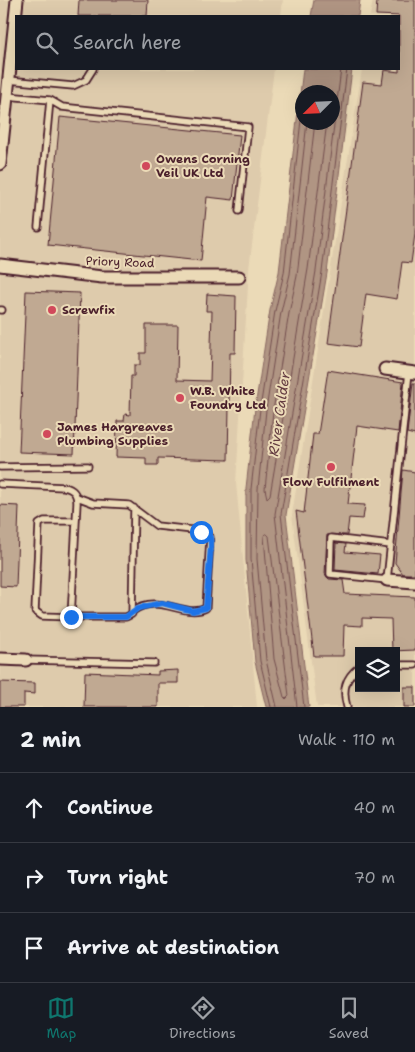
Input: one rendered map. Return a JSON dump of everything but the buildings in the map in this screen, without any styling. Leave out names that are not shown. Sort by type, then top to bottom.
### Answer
[{"type":"street","points":[[0,164],[1,134],[7,96],[5,81],[17,0]]},
{"type":"street","name":"Priory Road","points":[[0,265],[102,277],[239,277]]},
{"type":"street","points":[[385,369],[412,373]]},
{"type":"street","points":[[387,580],[415,582]]},
{"type":"street","points":[[0,659],[26,660]]},
{"type":"lane","points":[[5,81],[73,86],[86,80],[92,70]]},
{"type":"lane","points":[[7,96],[50,100],[62,107],[248,127],[239,211]]},
{"type":"lane","points":[[38,227],[50,100]]},
{"type":"lane","points":[[391,545],[331,538],[330,574],[387,580],[412,373]]},
{"type":"lane","points":[[0,467],[88,466]]},
{"type":"lane","points":[[0,484],[68,488],[77,497],[93,503],[129,505],[157,526],[205,533],[210,537],[211,545],[206,608],[193,611],[162,603],[140,607],[126,617],[42,616],[35,611],[36,556],[39,524],[44,522],[76,521]]},
{"type":"lane","points":[[71,617],[77,497]]},
{"type":"lane","points":[[133,611],[134,508]]},
{"type":"lane","points":[[26,660],[154,663]]},
{"type":"lane","points":[[400,665],[415,664]]},
{"type":"lane","points":[[347,707],[343,695],[349,676],[355,671]]},
{"type":"shaded area","points":[[0,0],[283,0],[281,15],[15,15],[15,70],[274,70],[249,269],[236,483],[257,707],[0,707]]},
{"type":"shaded area","points":[[373,0],[415,0],[415,707],[317,707],[292,515],[362,70],[400,70],[400,15],[370,15]]},
{"type":"water","points":[[314,0],[360,0],[358,15],[311,15]]},
{"type":"water","name":"River Calder","points":[[303,70],[352,70],[327,273],[286,515],[309,707],[266,707],[255,662],[246,560],[246,488],[255,408],[270,310],[279,272],[296,130],[340,130],[340,85],[301,85]]},
{"type":"place","name":"Owens Corning Veil UK Ltd","points":[[146,166]]},
{"type":"place","name":"Screwfix","points":[[52,310]]},
{"type":"place","name":"W.B. White Foundry Ltd","points":[[180,398]]},
{"type":"place","name":"James Hargreaves Plumbing Supplies","points":[[47,434]]},
{"type":"place","name":"Flow Fulfilment","points":[[331,467]]},
{"type":"route","points":[[71,617],[128,617],[138,608],[162,603],[193,611],[206,608],[211,545],[210,537],[201,532]]}]
